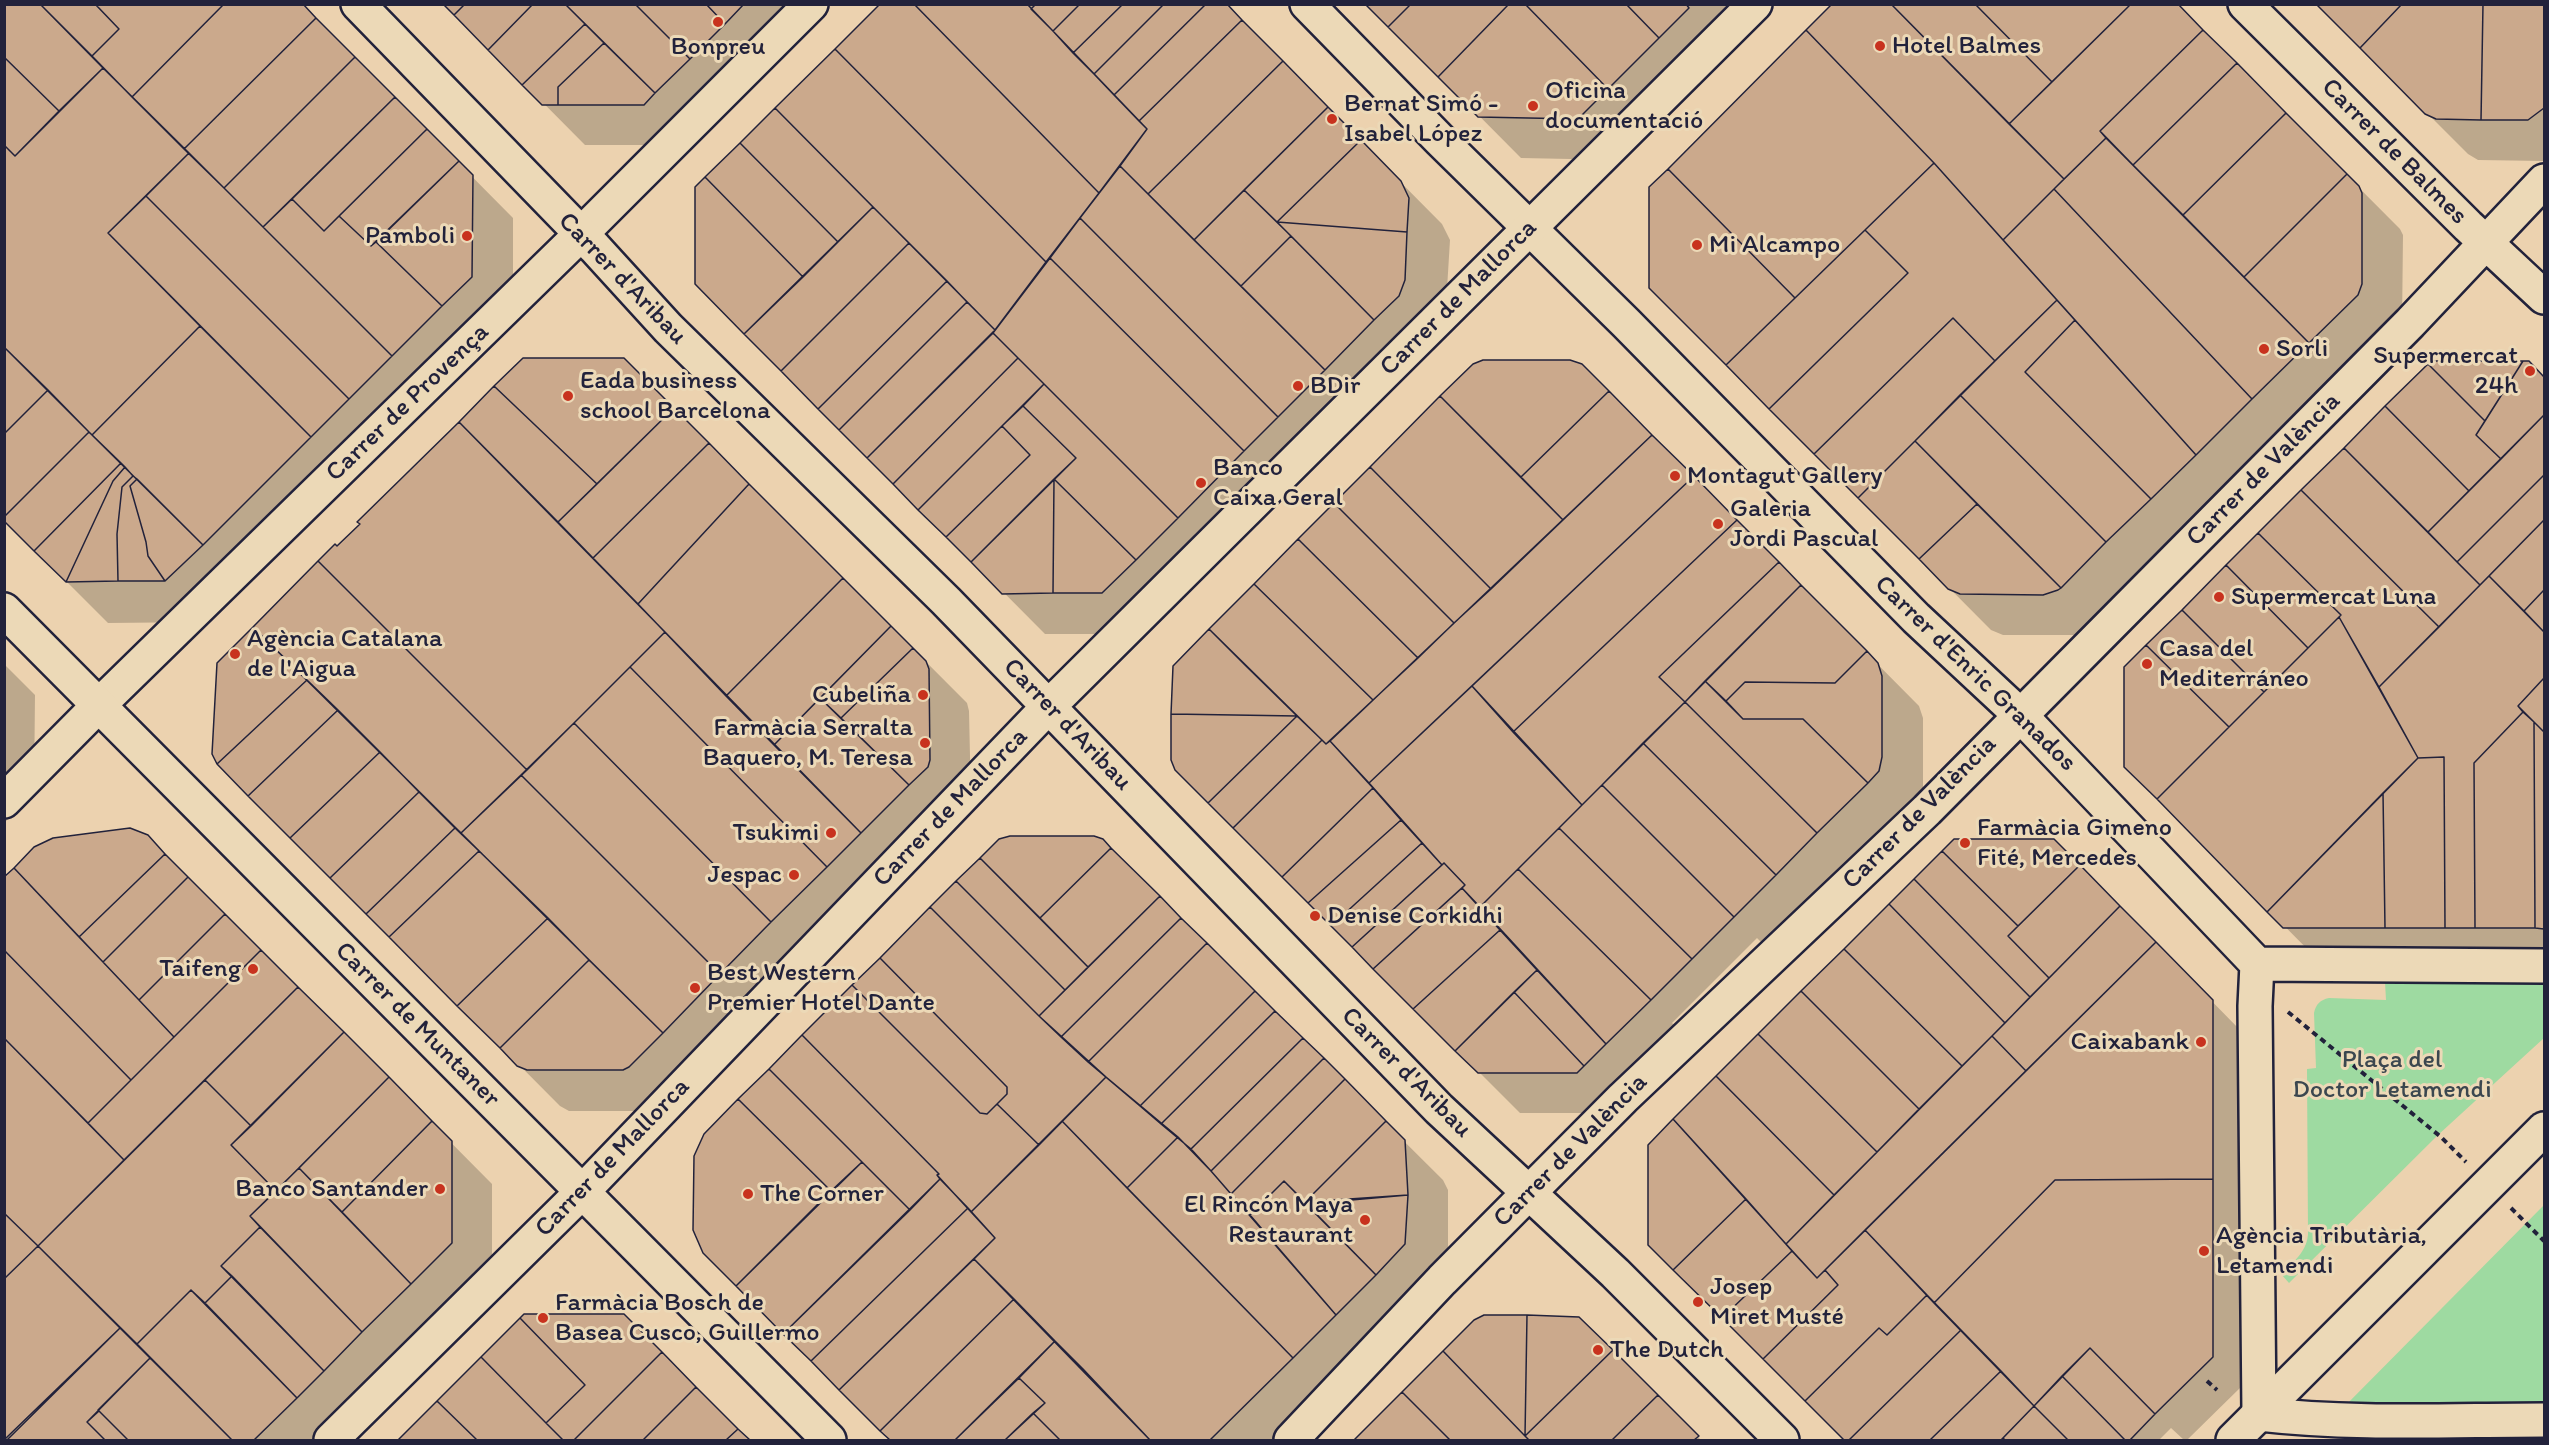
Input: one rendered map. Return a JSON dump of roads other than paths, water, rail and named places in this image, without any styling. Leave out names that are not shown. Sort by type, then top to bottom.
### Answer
[{"type":"main road","name":"Carrer d'Aribau","points":[[358,4],[673,333],[946,601],[1439,1109],[1615,1273],[1782,1440]]},
{"type":"main road","name":"Carrer de Provença","points":[[4,801],[99,705],[580,235],[811,4]]},
{"type":"main road","name":"Carrer d'Enric Granados","points":[[1307,4],[1916,618],[2101,798],[2257,964]]},
{"type":"main road","name":"Carrer de Mallorca","points":[[331,1440],[582,1192],[1049,706],[1755,4]]},
{"type":"main road","name":"Carrer de Balmes","points":[[2245,4],[2544,297]]},
{"type":"main road","name":"Carrer de València","points":[[1291,1440],[1433,1289],[1623,1098],[1918,818],[2234,502],[2544,181]]},
{"type":"main road","name":"Carrer de Muntaner","points":[[4,610],[829,1440]]},
{"type":"main road","points":[[2259,1414],[2255,1017],[2257,964],[2544,966]]},
{"type":"main road","points":[[2233,1440],[2544,1129]]},
{"type":"main road","points":[[2259,1414],[2304,1419],[2362,1421],[2544,1420]]},
{"type":"place","name":"Bonpreu","points":[[718,22]]},
{"type":"place","name":"Hotel Balmes","points":[[1880,46]]},
{"type":"place","name":"Oficina documentació","points":[[1533,106]]},
{"type":"place","name":"Bernat Simó - Isabel López","points":[[1332,119]]},
{"type":"place","name":"Pamboli","points":[[467,236]]},
{"type":"place","name":"Mi Alcampo","points":[[1697,245]]},
{"type":"place","name":"Sorli","points":[[2264,349]]},
{"type":"place","name":"Supermercat 24h","points":[[2530,371]]},
{"type":"place","name":"BDir","points":[[1298,386]]},
{"type":"place","name":"Eada business school Barcelona","points":[[568,396]]},
{"type":"place","name":"Montagut Gallery","points":[[1675,476]]},
{"type":"place","name":"Banco Caixa Geral","points":[[1201,483]]},
{"type":"place","name":"Galeria Jordi Pascual","points":[[1718,524]]},
{"type":"place","name":"Supermercat Luna","points":[[2219,597]]},
{"type":"place","name":"Agència Catalana de l'Aigua","points":[[235,654]]},
{"type":"place","name":"Casa del Mediterráneo","points":[[2147,664]]},
{"type":"place","name":"Cubeliña","points":[[923,695]]},
{"type":"place","name":"Farmàcia Serralta Baquero, M. Teresa","points":[[925,743]]},
{"type":"place","name":"Tsukimi","points":[[831,833]]},
{"type":"place","name":"Farmàcia Gimeno Fité, Mercedes","points":[[1965,843]]},
{"type":"place","name":"Jespac","points":[[794,875]]},
{"type":"place","name":"Denise Corkidhi","points":[[1315,916]]},
{"type":"place","name":"Taifeng","points":[[253,969]]},
{"type":"place","name":"Best Western Premier Hotel Dante","points":[[695,988]]},
{"type":"place","name":"Caixabank","points":[[2201,1042]]},
{"type":"place","name":"Banco Santander","points":[[440,1189]]},
{"type":"place","name":"The Corner","points":[[748,1194]]},
{"type":"place","name":"El Rincón Maya Restaurant","points":[[1365,1220]]},
{"type":"place","name":"Agència Tributària, Letamendi","points":[[2204,1251]]},
{"type":"place","name":"Josep Miret Musté","points":[[1698,1302]]},
{"type":"place","name":"Farmàcia Bosch de Basea Cusco, Guillermo","points":[[543,1318]]},
{"type":"place","name":"The Dutch","points":[[1598,1350]]},
{"type":"park label","name":"Plaça del Doctor Letamendi","points":[[2392,1075]]}]
